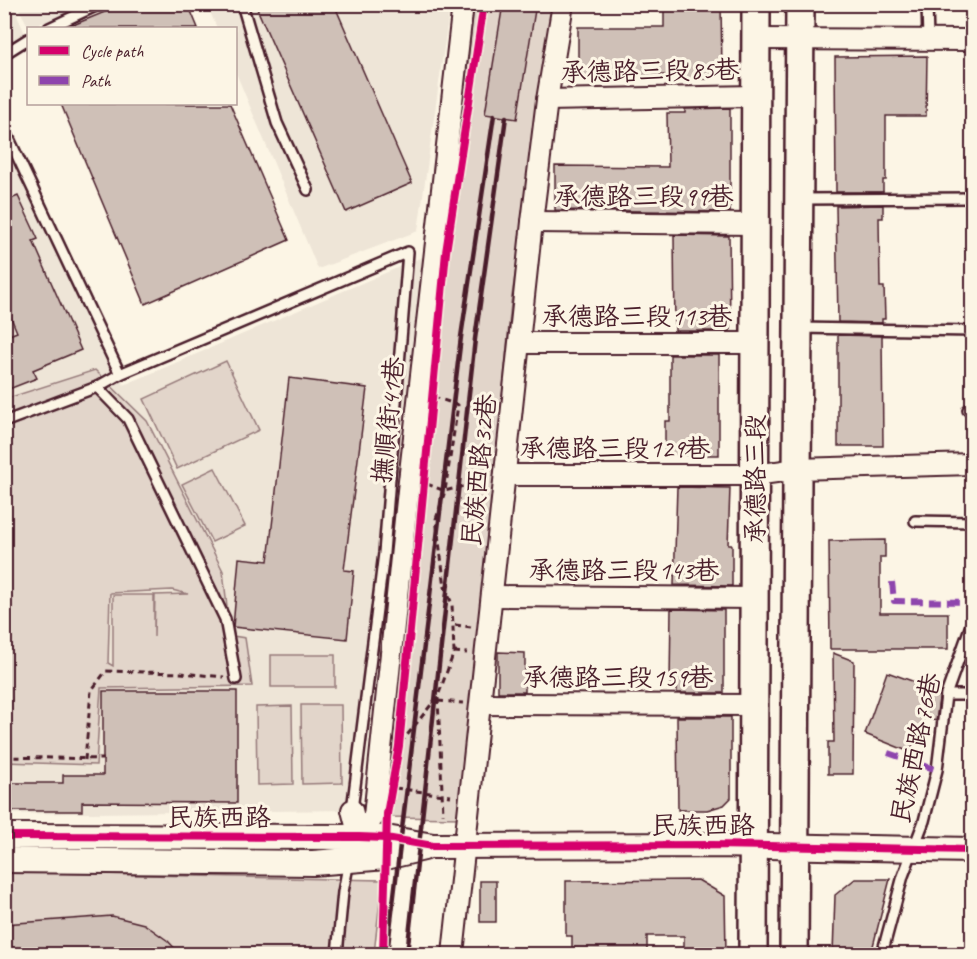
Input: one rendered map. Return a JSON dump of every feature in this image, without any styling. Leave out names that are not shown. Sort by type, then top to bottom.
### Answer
[{"type":"main road","name":"承德路三段","points":[[753,954],[756,4]]},
{"type":"main road","name":"承德路三段","points":[[794,954],[800,4]]},
{"type":"street","name":"撫順街41巷","points":[[359,837],[374,816],[408,481],[463,4]]},
{"type":"street","name":"民族西路32巷","points":[[453,954],[465,845],[473,703],[492,596],[497,477],[520,343],[547,100],[563,4]]},
{"type":"street","points":[[756,39],[972,40]]},
{"type":"street","name":"承德路三段85巷","points":[[547,100],[754,96]]},
{"type":"street","name":"承德路三段99巷","points":[[532,222],[755,224]]},
{"type":"street","name":"承德路三段113巷","points":[[520,343],[754,343]]},
{"type":"street","name":"承德路三段129巷","points":[[497,477],[755,475],[797,470],[972,464]]},
{"type":"street","name":"承德路三段143巷","points":[[492,596],[755,597]]},
{"type":"street","name":"承德路三段159巷","points":[[473,703],[754,705]]},
{"type":"street","points":[[352,810],[359,837]]},
{"type":"street","name":"民族西路","points":[[4,836],[359,837],[386,838],[433,846]]},
{"type":"street","name":"民族西路","points":[[4,860],[350,861],[386,857],[433,846],[465,845],[753,845],[796,848],[972,850]]},
{"type":"lane","points":[[51,27],[100,4]]},
{"type":"lane","points":[[242,4],[277,123],[308,189]]},
{"type":"lane","points":[[927,4],[928,40]]},
{"type":"lane","points":[[4,54],[27,40]]},
{"type":"lane","points":[[4,128],[120,374]]},
{"type":"lane","points":[[799,199],[972,198]]},
{"type":"lane","points":[[4,422],[97,387],[120,374],[408,252],[384,553],[352,810]]},
{"type":"lane","points":[[797,328],[972,331]]},
{"type":"lane","points":[[97,387],[128,419],[225,619],[236,679]]},
{"type":"lane","points":[[915,521],[972,522]]},
{"type":"lane","name":"民族西路76巷","points":[[882,954],[903,876],[924,821],[940,760],[945,695],[972,622]]},
{"type":"lane","points":[[945,695],[972,695]]},
{"type":"lane","points":[[337,954],[343,892],[350,861],[359,837]]},
{"type":"path","points":[[399,746],[438,698],[454,652],[455,625],[452,604],[445,587],[436,519],[445,491],[458,405],[432,397]]},
{"type":"path","points":[[445,491],[497,477]]},
{"type":"path","points":[[455,625],[473,627]]},
{"type":"path","points":[[454,652],[470,654]]},
{"type":"path","points":[[85,759],[91,691],[106,671],[181,673],[236,679]]},
{"type":"path","points":[[438,698],[473,703]]},
{"type":"path","points":[[438,698],[443,814]]},
{"type":"path","points":[[4,757],[104,759]]},
{"type":"path","points":[[383,876],[383,954]]},
{"type":"shaded area","points":[[17,5],[89,5],[32,27],[28,27]]},
{"type":"shaded area","points":[[207,5],[450,5],[418,231],[318,269],[237,75],[237,27],[217,27]]},
{"type":"shaded area","points":[[474,5],[554,5],[511,303],[463,818],[383,817]]},
{"type":"shaded area","points":[[14,7],[25,34],[5,44],[5,8]]},
{"type":"shaded area","points":[[4,128],[124,385],[425,256],[358,808],[352,810],[5,814]]},
{"type":"shaded area","points":[[226,361],[259,430],[177,469],[144,399]]},
{"type":"shaded area","points":[[95,370],[147,421],[223,571],[229,624],[233,636],[245,638],[252,686],[101,688],[96,765],[5,762],[5,399]],"holes":[[[172,590],[188,594],[155,595],[154,637],[154,595],[113,595],[113,666],[108,663],[110,593]]]},
{"type":"shaded area","points":[[215,468],[245,526],[212,542],[182,484]]},
{"type":"shaded area","points":[[271,655],[335,655],[335,687],[271,687]]},
{"type":"shaded area","points":[[301,705],[341,705],[342,783],[302,784]]},
{"type":"shaded area","points":[[292,706],[293,784],[257,785],[256,707]]},
{"type":"shaded area","points":[[5,872],[382,880],[374,954],[5,954]]},
{"type":"building","points":[[124,4],[188,4],[198,27],[68,27]]},
{"type":"building","points":[[255,4],[334,4],[412,183],[346,212]]},
{"type":"building","points":[[503,4],[536,4],[517,119],[485,114]]},
{"type":"building","points":[[664,4],[721,4],[722,74],[710,74],[707,79],[685,79],[685,75],[578,76],[578,27],[664,27]]},
{"type":"building","points":[[927,56],[926,116],[886,116],[886,180],[883,180],[883,192],[836,192],[835,57]]},
{"type":"building","points":[[61,105],[230,105],[289,240],[145,304]]},
{"type":"building","points":[[730,108],[730,212],[555,210],[555,166],[668,167],[667,113],[685,113],[685,109]]},
{"type":"building","points":[[18,196],[38,239],[33,241],[81,350],[33,370],[37,378],[4,391],[4,337],[17,332],[4,301],[4,202]]},
{"type":"building","points":[[883,205],[883,218],[879,218],[880,287],[884,287],[885,319],[882,319],[882,323],[838,322],[836,206]]},
{"type":"building","points":[[674,235],[729,236],[730,331],[675,331]]},
{"type":"building","points":[[838,335],[882,336],[883,446],[838,446]]},
{"type":"building","points":[[670,355],[719,355],[719,455],[665,455],[665,421],[670,421]]},
{"type":"building","points":[[289,378],[367,388],[344,570],[354,571],[347,639],[233,627],[239,558],[268,561]]},
{"type":"building","points":[[677,487],[730,488],[728,545],[732,545],[732,586],[674,585]]},
{"type":"building","points":[[885,540],[885,557],[880,557],[880,613],[948,613],[948,649],[830,649],[829,541]]},
{"type":"building","points":[[671,609],[724,610],[724,693],[677,693],[677,683],[670,683]]},
{"type":"building","points":[[498,652],[525,653],[525,692],[498,692]]},
{"type":"building","points":[[833,653],[854,661],[853,774],[828,774],[828,742],[834,742]]},
{"type":"building","points":[[887,672],[940,691],[936,721],[924,717],[910,752],[865,734]]},
{"type":"building","points":[[103,691],[237,691],[237,803],[82,802],[82,811],[4,811],[4,783],[63,783],[63,775],[103,775]]},
{"type":"building","points":[[677,717],[731,717],[731,798],[724,805],[707,810],[678,810]]},
{"type":"building","points":[[855,879],[890,879],[871,954],[833,954],[835,895]]},
{"type":"building","points":[[698,880],[725,896],[726,954],[684,954],[684,936],[647,936],[647,954],[572,954],[572,936],[566,936],[566,881]]},
{"type":"building","points":[[480,881],[496,881],[496,922],[480,922]]},
{"type":"building","points":[[112,916],[144,924],[168,941],[180,954],[4,954],[4,924]]},
{"type":"railway","points":[[387,954],[461,337],[494,115]]},
{"type":"railway","points":[[407,954],[475,339],[506,117]]},
{"type":"marked path","points":[[892,582],[894,601],[972,602]]},
{"type":"marked path","points":[[888,753],[937,770]]},
{"type":"cycle path","points":[[383,954],[387,814],[399,746],[446,252],[484,4]]},
{"type":"cycle path","points":[[4,836],[359,837],[386,838],[433,846],[713,845],[972,850]]}]
